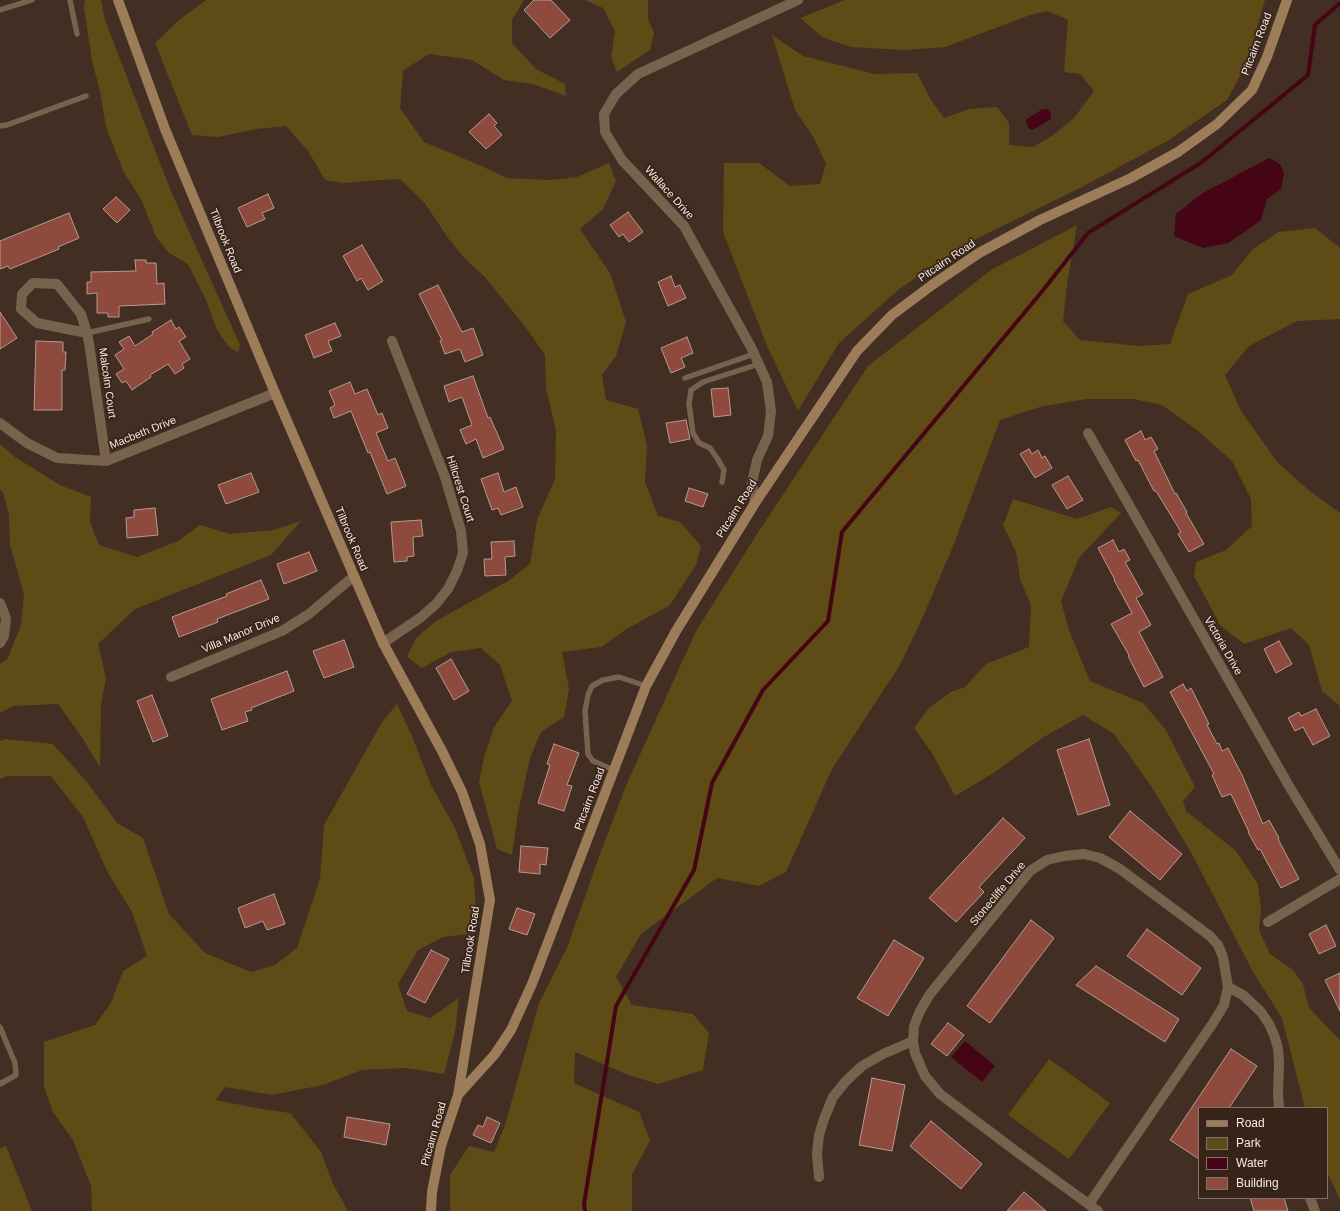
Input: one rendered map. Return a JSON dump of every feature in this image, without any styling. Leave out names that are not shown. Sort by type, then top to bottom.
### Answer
[{"type":"street","name":"Tilbrook Road","points":[[118,0],[165,129],[275,393],[383,643],[442,751],[462,792],[480,844],[490,900],[458,1095]]},
{"type":"street","name":"Wallace Drive","points":[[755,503],[752,483],[757,460],[768,436],[771,411],[767,382],[754,354],[684,226],[622,160],[605,132],[604,114],[616,94],[638,74],[798,0]]},
{"type":"street","name":"Pitcairn Road","points":[[431,1211],[432,1192],[441,1146],[458,1095],[495,1054],[511,1030],[532,984],[646,686],[676,631],[755,503],[857,350],[892,315],[932,285],[979,253],[1040,220],[1131,178],[1178,152],[1217,124],[1252,90],[1267,57],[1287,0]]},
{"type":"street","name":"Malcolm Court","points":[[87,332],[37,323],[21,309],[22,294],[33,282],[57,284],[82,314],[87,332],[90,343],[106,461]]},
{"type":"street","name":"Hillcrest Court","points":[[383,643],[420,618],[436,604],[448,589],[463,553],[462,531],[447,484],[392,341]]},
{"type":"street","name":"Macbeth Drive","points":[[0,423],[27,443],[56,458],[106,461],[275,393]]},
{"type":"street","name":"Victoria Drive","points":[[1088,433],[1289,786],[1340,870]]},
{"type":"street","name":"Villa Manor Drive","points":[[171,677],[282,632],[309,614],[354,576]]},
{"type":"street","points":[[0,603],[6,618],[4,636],[0,643]]},
{"type":"street","name":"Stonecliffe Drive","points":[[1089,1204],[1214,1023],[1224,1005],[1228,987],[1223,957],[1218,944],[1210,936],[1120,869],[1100,858],[1084,854],[1064,856],[1047,860],[1030,871],[930,994],[920,1011],[914,1026],[913,1041],[915,1053],[925,1076],[940,1094],[1098,1211]]},
{"type":"street","points":[[1268,922],[1340,879]]},
{"type":"street","points":[[1228,987],[1252,1003],[1261,1012],[1272,1030],[1278,1048],[1279,1107]]},
{"type":"street","points":[[819,1177],[817,1154],[819,1135],[833,1097],[846,1080],[862,1066],[883,1054],[913,1041]]},
{"type":"street","points":[[1310,1199],[1315,1211]]},
{"type":"lane","points":[[0,10],[32,0]]},
{"type":"lane","points":[[70,0],[77,34]]},
{"type":"lane","points":[[0,126],[7,125],[86,96]]},
{"type":"lane","points":[[87,332],[149,319]]},
{"type":"lane","points":[[685,378],[754,354]]},
{"type":"lane","points":[[722,482],[724,470],[717,458],[710,448],[699,443],[693,433],[689,404],[691,390],[703,382],[759,364]]},
{"type":"lane","points":[[614,770],[593,761],[588,754],[585,711],[588,694],[592,686],[603,680],[619,677],[646,686]]},
{"type":"lane","points":[[0,1027],[15,1063],[16,1075],[0,1084]]},
{"type":"green space","points":[[85,0],[101,0],[105,20],[170,189],[240,345],[238,352],[229,347],[217,330],[206,300],[188,264],[169,253],[156,237],[142,201],[124,173],[106,127],[100,91],[92,61],[84,8]]},
{"type":"green space","points":[[206,0],[524,0],[512,20],[512,43],[536,69],[565,84],[566,96],[533,84],[504,80],[472,60],[429,54],[403,71],[400,108],[424,142],[507,178],[550,180],[577,177],[609,163],[616,181],[603,209],[580,229],[610,273],[626,322],[616,356],[602,375],[606,400],[638,409],[647,445],[645,482],[658,516],[680,522],[701,546],[696,565],[670,605],[625,630],[601,647],[562,652],[569,689],[564,717],[541,732],[530,758],[518,813],[512,855],[497,849],[479,782],[484,757],[494,727],[512,701],[500,665],[481,648],[451,652],[422,668],[407,657],[416,638],[436,621],[508,581],[530,564],[537,520],[555,479],[556,431],[546,388],[545,355],[527,329],[484,276],[465,259],[448,238],[424,202],[400,179],[344,183],[325,180],[308,151],[286,126],[257,129],[218,137],[192,135],[155,43],[179,20]]},
{"type":"green space","points":[[585,0],[648,0],[648,19],[654,33],[650,50],[617,72],[611,57],[615,31],[603,8]]},
{"type":"green space","points":[[845,0],[1265,0],[1247,63],[1227,100],[1169,140],[1082,187],[966,244],[898,290],[839,343],[798,411],[767,346],[723,232],[724,163],[759,163],[790,186],[820,184],[826,164],[814,138],[795,110],[772,35],[803,56],[875,74],[917,73],[931,100],[944,118],[969,109],[997,107],[1009,123],[1009,145],[1033,147],[1052,136],[1074,118],[1094,91],[1080,74],[1064,72],[1068,20],[1048,11],[1030,15],[945,47],[905,50],[851,47],[822,37],[800,18]]},
{"type":"green space","points":[[1077,225],[1068,278],[1063,321],[1080,340],[1139,346],[1170,344],[1188,294],[1232,275],[1252,250],[1278,232],[1315,228],[1340,248],[1340,319],[1297,321],[1249,346],[1225,375],[1241,411],[1278,463],[1311,492],[1340,513],[1340,706],[1322,691],[1309,645],[1291,628],[1244,644],[1220,625],[1194,576],[1196,562],[1226,550],[1252,526],[1251,499],[1232,461],[1198,431],[1162,405],[1133,399],[1086,399],[1040,407],[1000,420],[954,544],[922,619],[900,665],[832,769],[786,872],[759,886],[717,878],[641,934],[616,977],[632,1005],[693,1014],[709,1033],[703,1070],[658,1084],[628,1075],[575,1052],[574,1083],[639,1112],[650,1140],[632,1175],[632,1211],[450,1211],[450,1175],[469,1146],[494,1152],[505,1125],[539,1003],[567,948],[601,851],[628,781],[696,631],[757,534],[868,366],[991,270]]},
{"type":"green space","points":[[0,444],[15,457],[60,485],[91,497],[90,522],[99,545],[137,557],[178,541],[200,525],[230,534],[273,530],[301,521],[271,555],[135,609],[98,644],[106,678],[101,705],[100,767],[81,736],[58,704],[13,706],[0,713],[0,664],[8,658],[21,625],[24,594],[10,545],[9,515],[3,492],[0,490]]},
{"type":"green space","points":[[1013,499],[1077,519],[1111,507],[1121,513],[1079,558],[1061,601],[1069,630],[1090,681],[1143,703],[1166,730],[1195,787],[1183,801],[1186,811],[1236,851],[1258,884],[1261,909],[1259,930],[1270,954],[1293,970],[1303,984],[1309,1008],[1340,1040],[1340,1200],[1328,1174],[1328,1107],[1305,1107],[1282,1018],[1253,972],[1193,856],[1153,789],[1114,734],[1083,715],[1044,737],[995,772],[955,796],[932,753],[914,728],[929,708],[951,692],[965,687],[986,664],[1029,647],[1031,605],[1020,579],[1016,552],[1003,525]]},
{"type":"green space","points":[[397,704],[412,736],[431,785],[455,828],[474,878],[477,933],[443,937],[418,950],[398,984],[407,1011],[430,1018],[459,998],[455,1032],[444,1074],[405,1068],[362,1070],[323,1085],[272,1095],[225,1087],[216,1100],[290,1113],[321,1152],[333,1184],[348,1211],[92,1211],[91,1186],[73,1140],[53,1112],[44,1087],[44,1042],[95,1025],[111,1003],[123,971],[147,956],[132,912],[107,871],[83,817],[51,776],[8,776],[0,779],[0,741],[5,739],[53,744],[87,782],[117,823],[143,838],[169,914],[205,953],[251,972],[275,965],[297,948],[320,879],[324,825],[382,722]]},
{"type":"green space","points":[[1049,1059],[1110,1103],[1069,1159],[1008,1115]]},
{"type":"green space","points":[[6,1146],[32,1211],[0,1211],[0,1148]]},
{"type":"water","points":[[1047,109],[1051,113],[1051,119],[1032,130],[1029,129],[1026,122],[1027,119],[1041,110]]},
{"type":"water","points":[[1269,158],[1280,164],[1284,173],[1281,189],[1267,199],[1261,220],[1228,243],[1203,248],[1174,236],[1176,214],[1201,194]]},
{"type":"water","points":[[965,1041],[995,1066],[982,1082],[951,1057]]},
{"type":"building","points":[[534,0],[551,0],[570,20],[550,38],[524,10]]},
{"type":"building","points":[[489,114],[497,123],[494,126],[502,135],[486,149],[469,132]]},
{"type":"building","points":[[268,194],[274,208],[262,213],[265,219],[247,227],[238,208]]},
{"type":"building","points":[[116,197],[130,210],[117,223],[103,209]]},
{"type":"building","points":[[628,212],[643,232],[629,242],[623,234],[619,237],[610,225]]},
{"type":"building","points":[[69,213],[79,238],[58,247],[59,249],[10,269],[8,266],[0,269],[0,241]]},
{"type":"building","points":[[362,245],[383,281],[368,290],[361,278],[357,281],[343,256]]},
{"type":"building","points":[[135,260],[146,260],[146,263],[156,263],[157,284],[164,283],[165,304],[119,306],[119,317],[108,317],[108,313],[97,313],[97,293],[87,294],[87,282],[91,282],[91,272],[136,271]]},
{"type":"building","points":[[671,276],[675,287],[680,285],[686,298],[668,306],[658,282]]},
{"type":"building","points":[[438,285],[462,332],[473,328],[483,355],[465,362],[460,349],[445,354],[440,341],[442,340],[419,294]]},
{"type":"building","points":[[0,312],[17,338],[0,349]]},
{"type":"building","points":[[171,320],[176,329],[179,327],[186,337],[179,341],[190,359],[182,364],[184,368],[175,374],[168,364],[150,375],[151,377],[132,390],[126,381],[122,383],[116,374],[124,369],[115,355],[124,349],[119,342],[129,336],[135,346],[153,334],[152,332]]},
{"type":"building","points":[[335,323],[341,336],[328,341],[332,351],[314,358],[305,335]]},
{"type":"building","points":[[687,337],[693,353],[681,358],[685,367],[671,373],[661,348]]},
{"type":"building","points":[[36,341],[63,342],[63,352],[66,352],[65,370],[62,370],[62,410],[34,410]]},
{"type":"building","points":[[473,376],[488,418],[490,417],[504,449],[483,458],[476,439],[466,444],[460,430],[472,425],[462,397],[449,402],[444,386]]},
{"type":"building","points":[[350,382],[355,394],[367,389],[378,415],[382,413],[388,428],[376,433],[388,461],[395,458],[406,486],[387,494],[351,411],[334,418],[330,408],[335,405],[329,391]]},
{"type":"building","points":[[728,388],[731,415],[714,417],[711,389]]},
{"type":"building","points":[[686,420],[690,439],[670,443],[666,423]]},
{"type":"building","points":[[1141,431],[1145,440],[1151,437],[1158,449],[1154,451],[1175,494],[1176,493],[1204,544],[1189,552],[1178,534],[1181,532],[1156,491],[1154,491],[1138,460],[1136,461],[1125,440]]},
{"type":"building","points":[[1029,449],[1032,454],[1038,450],[1042,458],[1045,456],[1052,468],[1035,478],[1020,454]]},
{"type":"building","points":[[251,473],[259,492],[226,504],[218,485]]},
{"type":"building","points":[[498,473],[504,492],[516,487],[523,507],[501,515],[498,508],[492,510],[481,479]]},
{"type":"building","points":[[1068,476],[1083,500],[1067,509],[1052,485]]},
{"type":"building","points":[[689,488],[708,494],[703,507],[685,501]]},
{"type":"building","points":[[155,508],[158,535],[127,538],[126,518],[134,517],[134,510]]},
{"type":"building","points":[[421,520],[423,536],[413,537],[414,556],[407,557],[407,561],[394,562],[391,522]]},
{"type":"building","points":[[1113,540],[1119,552],[1124,549],[1130,560],[1125,562],[1143,594],[1136,598],[1151,625],[1139,632],[1163,677],[1144,687],[1128,656],[1129,655],[1111,624],[1132,613],[1098,548]]},
{"type":"building","points":[[514,541],[515,556],[505,557],[506,575],[485,576],[484,559],[492,559],[491,542]]},
{"type":"building","points":[[309,552],[317,571],[284,584],[277,564]]},
{"type":"building","points":[[261,580],[269,599],[217,619],[218,622],[179,637],[172,617],[227,596],[226,594]]},
{"type":"building","points":[[344,640],[354,667],[324,678],[313,651]]},
{"type":"building","points":[[1279,641],[1292,664],[1276,673],[1264,649]]},
{"type":"building","points":[[451,659],[469,691],[454,700],[436,668]]},
{"type":"building","points":[[287,671],[294,691],[251,708],[252,710],[245,712],[248,721],[222,730],[211,699]]},
{"type":"building","points":[[1183,684],[1187,691],[1191,688],[1217,744],[1219,743],[1222,751],[1228,748],[1242,775],[1263,824],[1269,820],[1299,879],[1281,888],[1260,849],[1258,850],[1248,832],[1231,794],[1222,797],[1212,775],[1214,774],[1170,692]]},
{"type":"building","points":[[152,695],[168,736],[153,742],[137,701]]},
{"type":"building","points":[[1316,709],[1330,736],[1313,745],[1303,727],[1295,731],[1288,718],[1299,712],[1301,716]]},
{"type":"building","points":[[1089,739],[1110,805],[1078,815],[1057,750]]},
{"type":"building","points":[[554,744],[579,753],[567,785],[572,786],[564,811],[538,803],[550,765],[547,764]]},
{"type":"building","points":[[1130,811],[1182,854],[1160,880],[1109,837]]},
{"type":"building","points":[[1003,818],[1025,838],[979,887],[984,892],[956,922],[929,898]]},
{"type":"building","points":[[521,846],[548,848],[546,865],[540,864],[540,874],[519,872]]},
{"type":"building","points":[[274,894],[285,924],[267,930],[263,921],[245,928],[238,908]]},
{"type":"building","points":[[517,908],[535,914],[527,935],[509,929]]},
{"type":"building","points":[[1031,920],[1054,938],[990,1023],[967,1006]]},
{"type":"building","points":[[1326,925],[1336,946],[1319,954],[1309,934]]},
{"type":"building","points":[[1147,929],[1201,968],[1182,995],[1127,956]]},
{"type":"building","points":[[894,940],[924,958],[888,1016],[857,998]]},
{"type":"building","points":[[431,950],[449,959],[425,1003],[407,994]]},
{"type":"building","points":[[1096,966],[1179,1019],[1165,1042],[1076,985]]},
{"type":"building","points":[[1340,973],[1340,1011],[1325,980]]},
{"type":"building","points":[[948,1023],[964,1035],[947,1056],[931,1044]]},
{"type":"building","points":[[1231,1049],[1257,1066],[1230,1107],[1198,1107],[1198,1158],[1170,1140]]},
{"type":"building","points":[[872,1078],[905,1085],[892,1151],[859,1145]]},
{"type":"building","points":[[347,1117],[390,1124],[386,1145],[344,1137]]},
{"type":"building","points":[[487,1117],[500,1123],[491,1143],[473,1135],[478,1125],[483,1127]]},
{"type":"building","points":[[931,1121],[982,1164],[961,1189],[910,1146]]},
{"type":"building","points":[[1024,1192],[1046,1211],[1007,1211]]},
{"type":"building","points":[[1250,1199],[1284,1199],[1288,1211],[1254,1211]]},
{"type":"waterway","points":[[585,1211],[584,1204],[616,1006],[694,870],[712,783],[763,690],[828,621],[842,532],[1040,294],[1088,233],[1202,162],[1308,75],[1315,25],[1340,3]]}]
